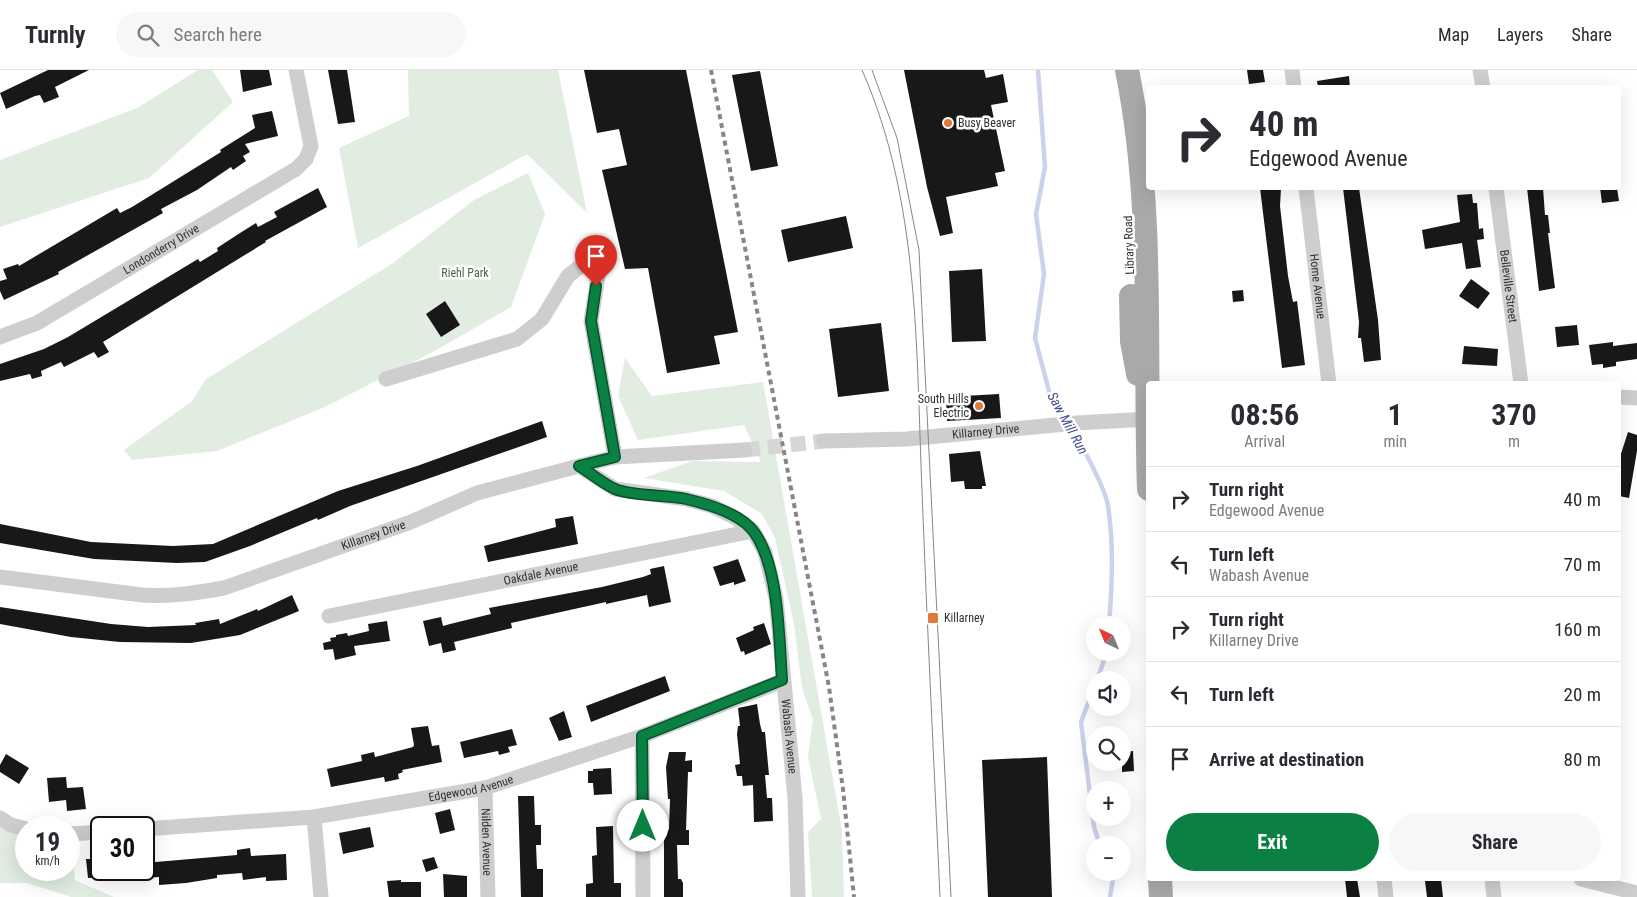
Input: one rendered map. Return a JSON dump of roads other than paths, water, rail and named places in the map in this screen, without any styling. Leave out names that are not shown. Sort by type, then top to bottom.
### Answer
[{"type":"main road","name":"Library Road","points":[[1113,70],[1122,119],[1125,153],[1132,341],[1146,409]]},
{"type":"main road","name":"Library Road","points":[[1127,70],[1142,157],[1149,342],[1148,381]]},
{"type":"main road","points":[[1160,881],[1161,897]]},
{"type":"street","name":"Londonderry Drive","points":[[0,337],[37,322],[296,169],[306,159],[311,146],[296,70]]},
{"type":"street","points":[[1292,70],[1294,85]]},
{"type":"street","points":[[1480,70],[1482,85]]},
{"type":"street","name":"Home Avenue","points":[[1306,190],[1329,381]]},
{"type":"street","name":"Belleville Street","points":[[1496,190],[1521,381]]},
{"type":"street","points":[[386,379],[517,339],[542,319],[568,276],[582,264],[593,264],[598,276],[591,321],[615,457]]},
{"type":"street","points":[[1621,397],[1637,398]]},
{"type":"street","name":"Killarney Drive","points":[[824,441],[908,439],[1076,423],[1146,419]]},
{"type":"street","name":"Killarney Drive","points":[[0,577],[164,597],[193,594],[224,588],[402,525],[477,493],[579,466],[615,457],[745,450]]},
{"type":"street","name":"Wabash Avenue","points":[[579,466],[615,489],[686,499],[712,506],[734,516],[753,531],[765,552],[776,598],[782,680],[795,798],[798,897]]},
{"type":"street","name":"Oakdale Avenue","points":[[329,616],[753,531]]},
{"type":"street","name":"Edgewood Avenue","points":[[155,828],[314,817],[485,788],[642,736],[782,680]]},
{"type":"street","points":[[642,736],[644,897]]},
{"type":"street","name":"Nilden Avenue","points":[[485,788],[488,897]]},
{"type":"street","points":[[314,817],[321,897]]},
{"type":"street","points":[[1384,881],[1386,897]]},
{"type":"street","points":[[1492,881],[1494,897]]},
{"type":"street","points":[[1589,881],[1637,893]]},
{"type":"waterway","name":"Saw Mill Run","points":[[1038,70],[1045,167],[1036,214],[1044,274],[1035,338],[1050,395],[1066,420]]},
{"type":"waterway","name":"Saw Mill Run","points":[[1070,426],[1098,478],[1108,506],[1112,566],[1110,616]]},
{"type":"waterway","name":"Saw Mill Run","points":[[1100,671],[1104,661]]},
{"type":"waterway","name":"Saw Mill Run","points":[[1086,709],[1081,722],[1094,827],[1097,836]]},
{"type":"waterway","name":"Saw Mill Run","points":[[1110,897],[1113,881]]},
{"type":"tunnel","points":[[745,450],[824,441]]},
{"type":"tram line","points":[[862,70],[881,120],[895,171],[912,277],[916,330],[940,897]]},
{"type":"tram line","points":[[872,70],[897,138],[919,250],[951,897]]},
{"type":"railway","points":[[711,70],[829,687],[843,789],[854,897]]},
{"type":"place","name":"Busy Beaver","points":[[948,123]]},
{"type":"place","name":"South Hills Electric","points":[[979,406]]},
{"type":"place","name":"Killarney","points":[[933,618]]},
{"type":"park label","name":"Riehl Park","points":[[465,273]]}]
